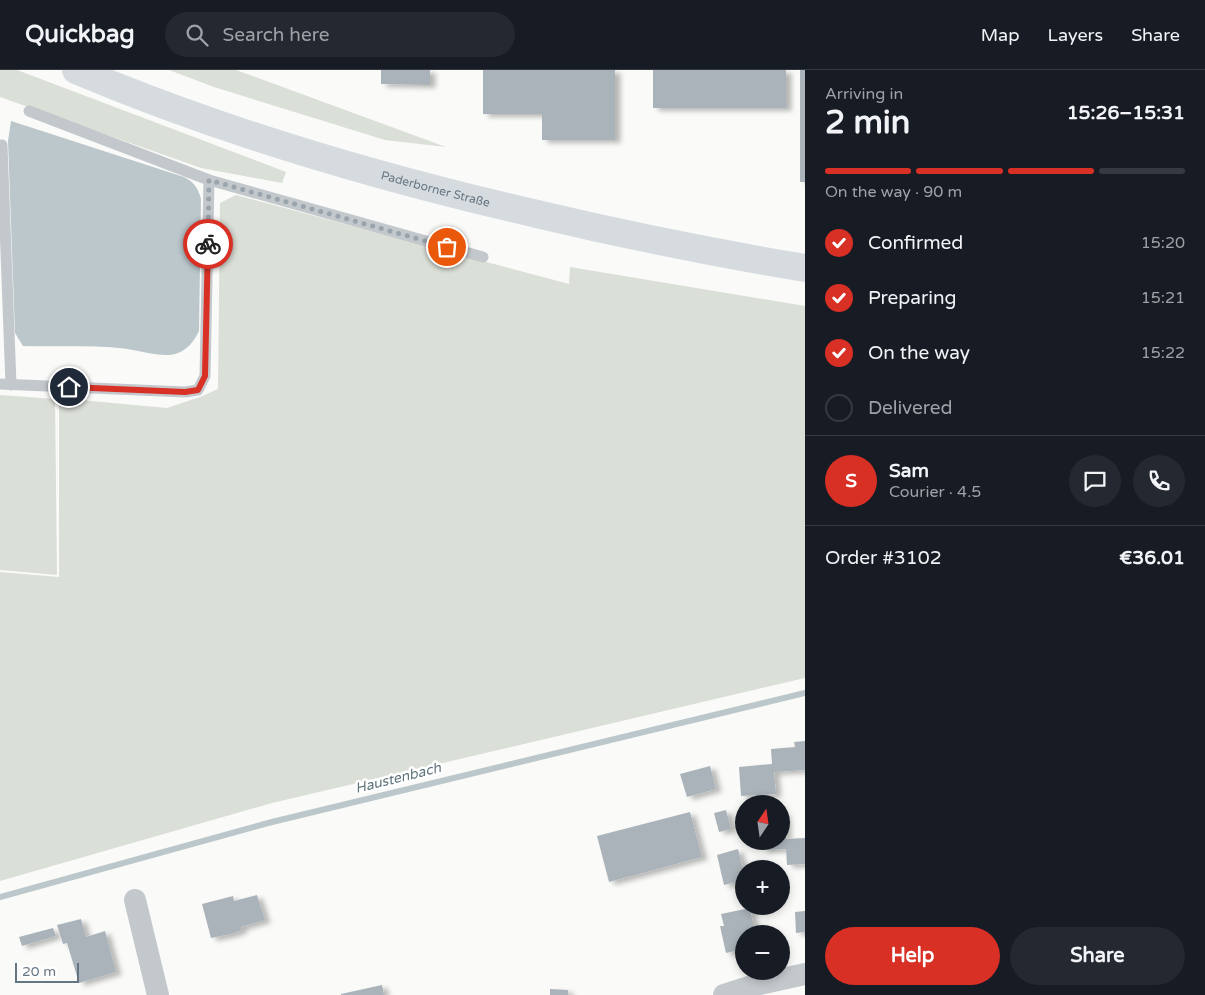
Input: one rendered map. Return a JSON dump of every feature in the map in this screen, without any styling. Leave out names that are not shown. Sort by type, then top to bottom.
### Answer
[{"type":"main road","name":"Paderborner Straße","points":[[76,70],[169,107],[240,132],[383,176],[583,225],[683,246],[805,268]]},
{"type":"street","points":[[135,900],[158,995]]},
{"type":"street","points":[[724,995],[755,985],[805,974]]},
{"type":"lane","points":[[29,111],[209,180],[483,257]]},
{"type":"lane","points":[[2,145],[6,384],[185,392],[198,390],[205,376],[209,180]]},
{"type":"shaded area","points":[[0,70],[17,70],[286,172],[282,183],[201,168],[0,97]]},
{"type":"shaded area","points":[[169,70],[236,70],[446,147],[385,140],[214,87]]},
{"type":"shaded area","points":[[11,121],[184,177],[195,186],[201,199],[199,331],[187,348],[179,353],[162,355],[107,347],[23,346],[15,333],[8,141]]},
{"type":"shaded area","points":[[236,195],[569,284],[570,267],[805,306],[805,678],[272,803],[0,881],[0,572],[59,577],[59,398],[167,408],[218,389],[220,203]]},
{"type":"shaded area","points":[[0,395],[55,399],[57,575],[0,570]]},
{"type":"building","points":[[381,70],[430,70],[430,85],[381,84]]},
{"type":"building","points":[[483,70],[615,70],[615,140],[542,140],[542,114],[483,114]]},
{"type":"building","points":[[653,70],[786,70],[786,108],[653,108]]},
{"type":"building","points":[[800,70],[805,70],[805,182],[800,182]]},
{"type":"building","points":[[805,741],[805,770],[774,772],[776,794],[741,795],[739,767],[772,764],[771,749],[795,747],[794,742]]},
{"type":"building","points":[[710,766],[716,789],[687,797],[680,774]]},
{"type":"building","points":[[726,810],[731,829],[719,832],[714,813]]},
{"type":"building","points":[[690,812],[702,857],[609,882],[597,836]]},
{"type":"building","points":[[805,838],[805,864],[790,865],[790,860],[787,860],[786,850],[790,850],[790,839]]},
{"type":"building","points":[[738,850],[741,860],[735,860],[735,882],[724,885],[717,855]]},
{"type":"building","points":[[257,895],[265,920],[241,927],[242,930],[231,934],[211,938],[202,904],[233,896],[234,901]]},
{"type":"building","points":[[735,911],[735,915],[751,915],[753,925],[735,925],[735,951],[726,953],[720,926],[724,926],[721,914]]},
{"type":"building","points":[[805,911],[805,932],[796,933],[795,912]]},
{"type":"building","points":[[81,919],[86,937],[105,931],[116,972],[79,983],[67,943],[63,944],[57,925]]},
{"type":"building","points":[[53,928],[56,936],[22,946],[19,937]]},
{"type":"building","points":[[382,985],[384,995],[341,995],[341,994]]},
{"type":"building","points":[[550,989],[568,990],[568,995],[550,995]]},
{"type":"waterway","name":"Haustenbach","points":[[0,897],[272,822],[805,693]]},
{"type":"way so far","points":[[208,244],[209,180],[447,247]]},
{"type":"route","points":[[69,387],[185,392],[198,390],[205,376],[208,244]]}]
